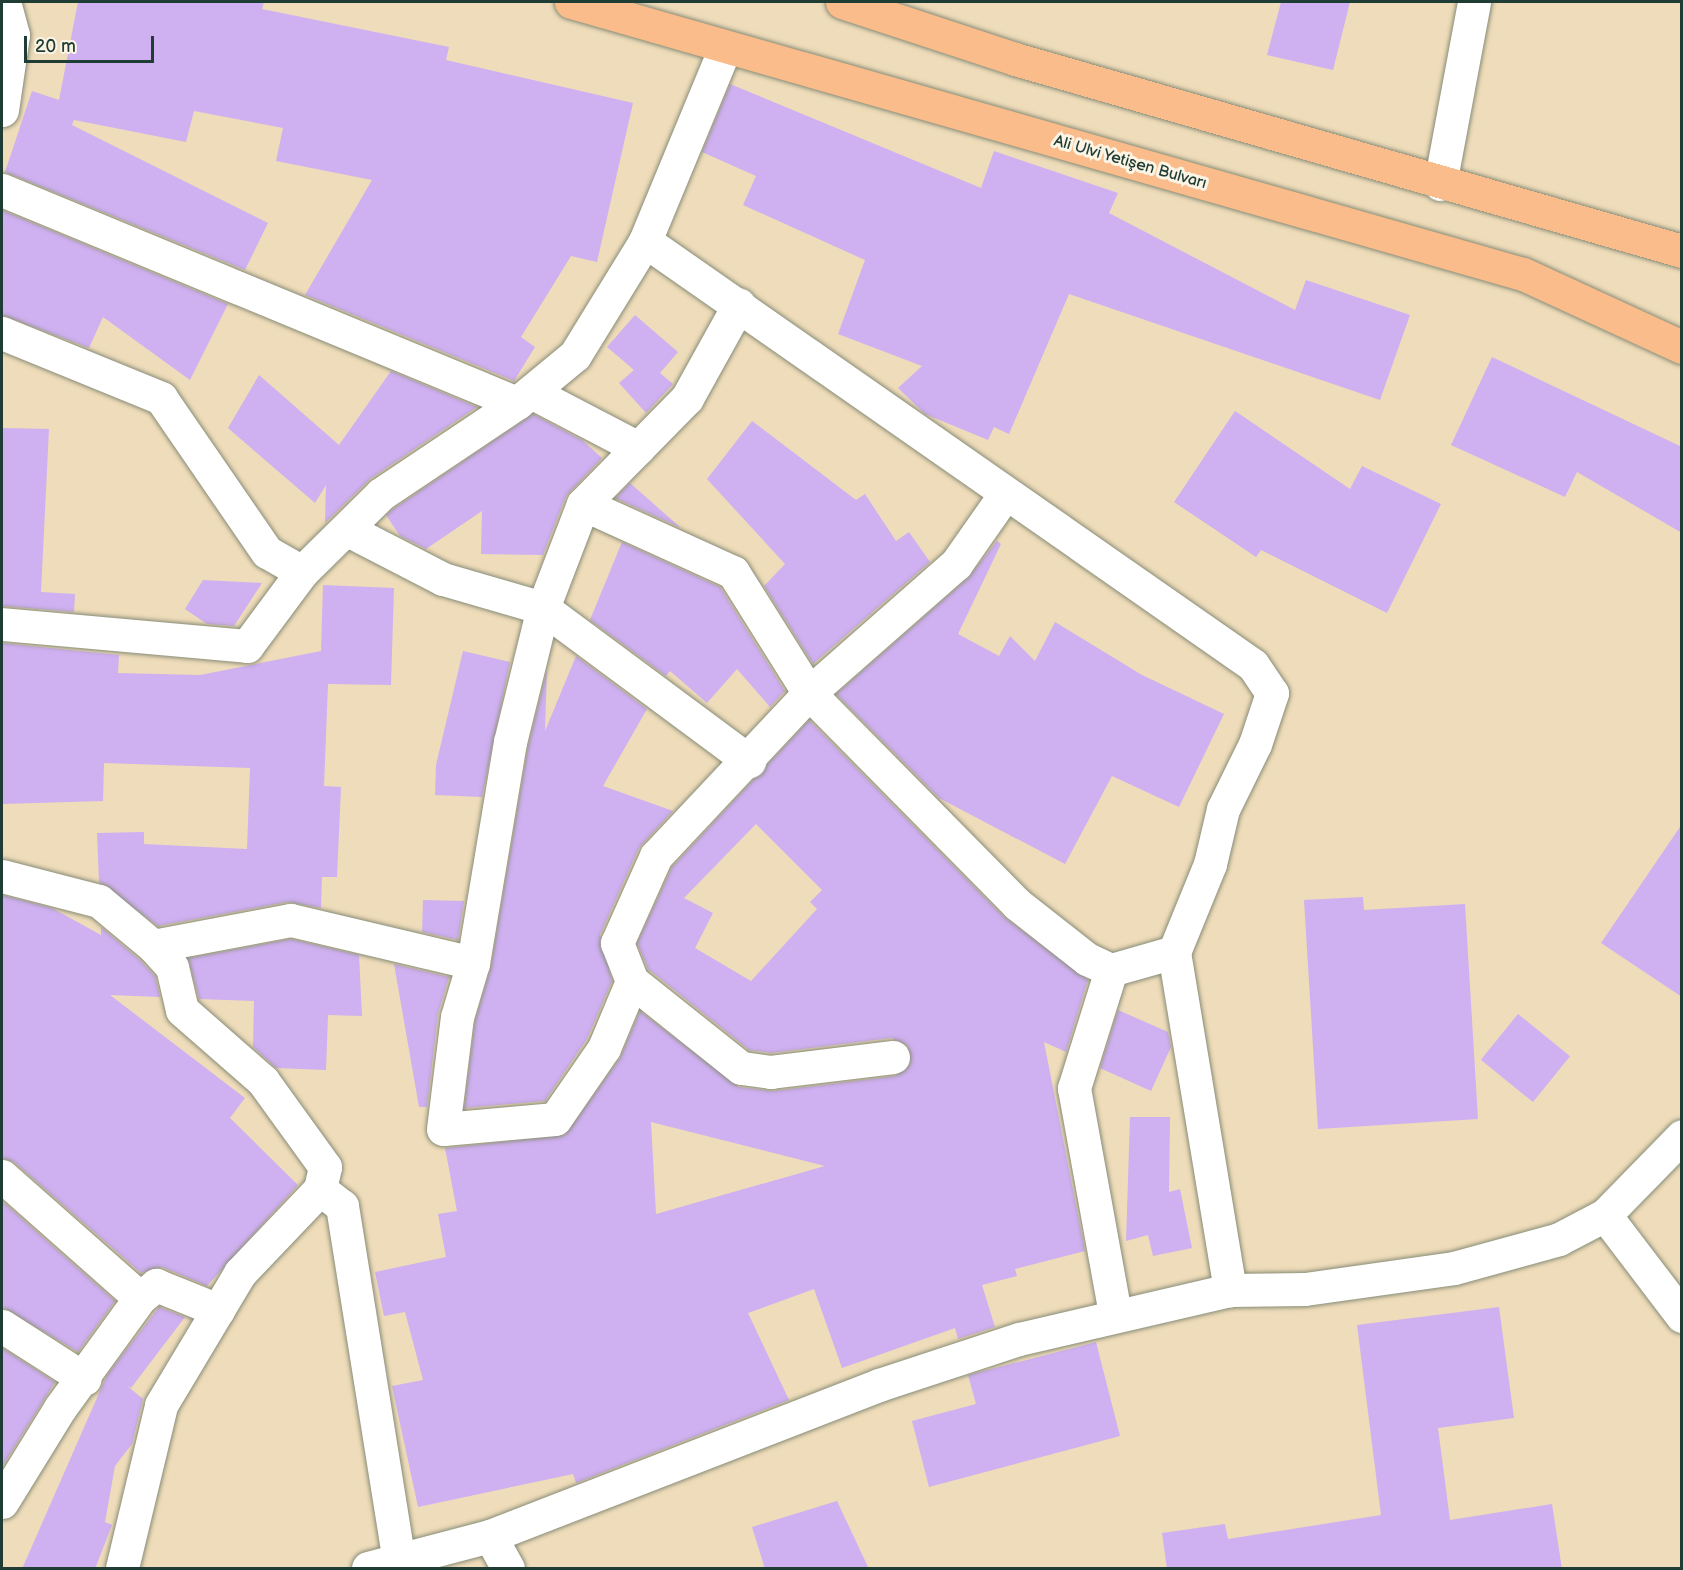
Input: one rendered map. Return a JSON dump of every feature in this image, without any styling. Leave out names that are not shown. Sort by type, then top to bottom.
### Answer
[{"type":"main road","name":"Ali Ulvi Yetişen Bulvarı","points":[[571,2],[724,48],[1523,274],[1682,347]]},
{"type":"main road","points":[[842,2],[1015,59],[1440,184],[1682,251]]},
{"type":"street","points":[[2,110],[13,35],[4,2]]},
{"type":"street","points":[[1440,184],[1474,2]]},
{"type":"street","points":[[2,624],[247,646],[302,572],[381,494],[524,397],[575,355],[645,241],[724,48]]},
{"type":"street","points":[[2,190],[524,397],[638,448]]},
{"type":"street","points":[[645,241],[740,304],[1005,494],[1254,664],[1272,693],[1255,744],[1222,809],[1210,864],[1174,952],[1230,1290]]},
{"type":"street","points":[[632,981],[604,1048],[555,1119],[443,1129],[457,1017],[473,963],[510,742],[543,608],[583,504],[687,398],[740,304]]},
{"type":"street","points":[[2,333],[161,398],[267,552],[302,572]]},
{"type":"street","points":[[893,1057],[771,1072],[741,1068],[632,981],[617,943],[656,856],[749,761],[809,693],[956,564],[1005,494]]},
{"type":"street","points":[[583,504],[733,572],[809,693],[1017,904],[1087,959],[1111,970],[1174,952]]},
{"type":"street","points":[[346,529],[443,579],[543,608],[749,761]]},
{"type":"street","points":[[2,876],[99,901],[153,946],[172,967],[182,1010],[263,1081],[325,1167],[320,1189],[240,1273],[161,1405],[122,1569]]},
{"type":"street","points":[[153,946],[291,920],[473,963]]},
{"type":"street","points":[[1111,970],[1074,1088],[1115,1313]]},
{"type":"street","points":[[320,1189],[342,1206],[383,1563],[490,1536],[879,1385],[1115,1313],[1230,1290],[1305,1289],[1454,1268],[1559,1239],[1605,1215],[1682,1137]]},
{"type":"street","points":[[2,1176],[141,1298]]},
{"type":"street","points":[[1605,1215],[1682,1316]]},
{"type":"street","points":[[2,1502],[60,1408],[85,1379],[141,1298],[156,1285],[218,1310]]},
{"type":"street","points":[[2,1326],[85,1379]]},
{"type":"street","points":[[490,1536],[508,1569]]},
{"type":"building","points":[[78,2],[264,2],[262,9],[449,47],[446,60],[633,103],[597,262],[571,256],[521,337],[535,347],[514,381],[305,295],[372,180],[276,161],[283,128],[194,111],[186,142],[74,120],[72,125],[268,223],[245,270],[5,172],[32,91],[59,100]]},
{"type":"building","points":[[1281,2],[1350,2],[1333,70],[1267,55]]},
{"type":"building","points":[[730,84],[981,188],[994,151],[1118,193],[1109,213],[1295,310],[1306,280],[1410,315],[1380,400],[1069,294],[1009,434],[994,427],[988,440],[925,414],[898,388],[922,366],[838,334],[865,260],[743,205],[756,176],[702,152]]},
{"type":"building","points":[[2,210],[228,304],[190,380],[103,317],[89,348],[2,315]]},
{"type":"building","points":[[635,315],[678,352],[660,373],[673,384],[646,413],[619,383],[634,370],[607,347]]},
{"type":"building","points":[[1492,357],[1682,447],[1682,533],[1577,472],[1565,497],[1451,445]]},
{"type":"building","points":[[391,371],[477,407],[370,479],[325,523],[326,485],[315,503],[228,428],[259,375],[339,445]]},
{"type":"building","points":[[1235,411],[1350,489],[1362,466],[1441,504],[1387,613],[1261,550],[1256,557],[1174,502]]},
{"type":"building","points":[[533,414],[582,440],[602,458],[566,496],[543,555],[481,554],[482,511],[426,549],[400,536],[386,515]]},
{"type":"building","points":[[752,421],[856,500],[865,494],[896,541],[909,532],[930,562],[813,664],[764,586],[785,564],[707,479]]},
{"type":"building","points":[[2,428],[49,429],[41,592],[75,594],[74,612],[2,606]]},
{"type":"building","points":[[630,483],[681,528],[615,498]]},
{"type":"building","points":[[997,541],[1001,544],[958,634],[999,656],[1010,636],[1035,661],[1055,622],[1142,675],[1224,714],[1179,807],[1112,776],[1065,864],[939,798],[836,694],[968,578]]},
{"type":"building","points":[[622,542],[720,587],[785,691],[770,707],[737,669],[707,703],[670,671],[666,676],[590,620]]},
{"type":"building","points":[[203,580],[262,583],[234,626],[207,624],[185,609]]},
{"type":"building","points":[[323,585],[394,588],[391,685],[328,684],[324,786],[341,787],[337,877],[322,877],[321,908],[288,902],[158,926],[99,882],[97,833],[144,832],[144,844],[247,849],[250,768],[104,763],[103,801],[2,804],[2,643],[119,655],[118,673],[200,675],[321,651]]},
{"type":"building","points":[[463,651],[510,662],[482,797],[435,795],[436,765]]},
{"type":"building","points":[[576,656],[647,709],[603,786],[673,811],[639,848],[600,935],[612,981],[587,1039],[545,1101],[464,1108],[475,1021],[491,966],[528,746],[547,670],[545,731]]},
{"type":"building","points":[[809,720],[1004,917],[1088,980],[1066,1052],[1044,1042],[1085,1251],[1015,1269],[1017,1276],[982,1285],[995,1327],[958,1339],[955,1328],[842,1368],[814,1289],[748,1313],[789,1400],[576,1483],[573,1474],[418,1507],[392,1386],[423,1380],[405,1312],[384,1316],[375,1272],[446,1257],[438,1214],[457,1211],[445,1148],[565,1135],[620,1058],[640,1011],[739,1087],[773,1091],[895,1076],[910,1065],[908,1046],[891,1038],[771,1053],[749,1050],[648,969],[637,943],[672,867]],"holes":[[[756,824],[822,890],[810,902],[817,909],[751,981],[695,948],[713,913],[684,898]],[[651,1122],[825,1166],[656,1214]]]},
{"type":"building","points":[[1682,824],[1682,997],[1601,943]]},
{"type":"building","points":[[2,895],[52,908],[101,935],[101,927],[140,960],[155,976],[160,997],[110,995],[245,1098],[230,1118],[298,1185],[207,1286],[162,1267],[141,1273],[14,1162],[2,1158]]},
{"type":"building","points":[[1363,897],[1364,910],[1465,904],[1478,1119],[1318,1129],[1304,900]]},
{"type":"building","points":[[423,900],[464,901],[458,940],[422,932]]},
{"type":"building","points":[[291,939],[359,955],[362,1016],[328,1015],[326,1070],[276,1068],[253,1047],[254,1001],[199,999],[188,958]]},
{"type":"building","points":[[394,964],[449,977],[438,1014],[427,1107],[419,1107]]},
{"type":"building","points":[[1118,1010],[1168,1032],[1171,1047],[1151,1091],[1100,1068]]},
{"type":"building","points":[[1518,1014],[1570,1056],[1533,1102],[1481,1060]]},
{"type":"building","points":[[1130,1117],[1170,1117],[1169,1192],[1180,1189],[1192,1248],[1153,1256],[1148,1235],[1126,1241]]},
{"type":"building","points":[[2,1201],[115,1301],[78,1352],[2,1307]]},
{"type":"building","points":[[159,1307],[185,1317],[131,1388],[126,1385],[143,1399],[132,1444],[115,1466],[105,1522],[112,1525],[95,1569],[22,1569],[107,1375]]},
{"type":"building","points":[[1499,1307],[1514,1418],[1438,1428],[1450,1520],[1552,1504],[1562,1569],[1167,1569],[1162,1533],[1225,1524],[1228,1539],[1381,1515],[1357,1325]]},
{"type":"building","points":[[1096,1342],[1120,1436],[929,1487],[912,1421],[976,1404],[968,1375]]},
{"type":"building","points":[[2,1348],[55,1382],[2,1467]]},
{"type":"building","points":[[837,1501],[869,1569],[765,1569],[752,1527]]}]
